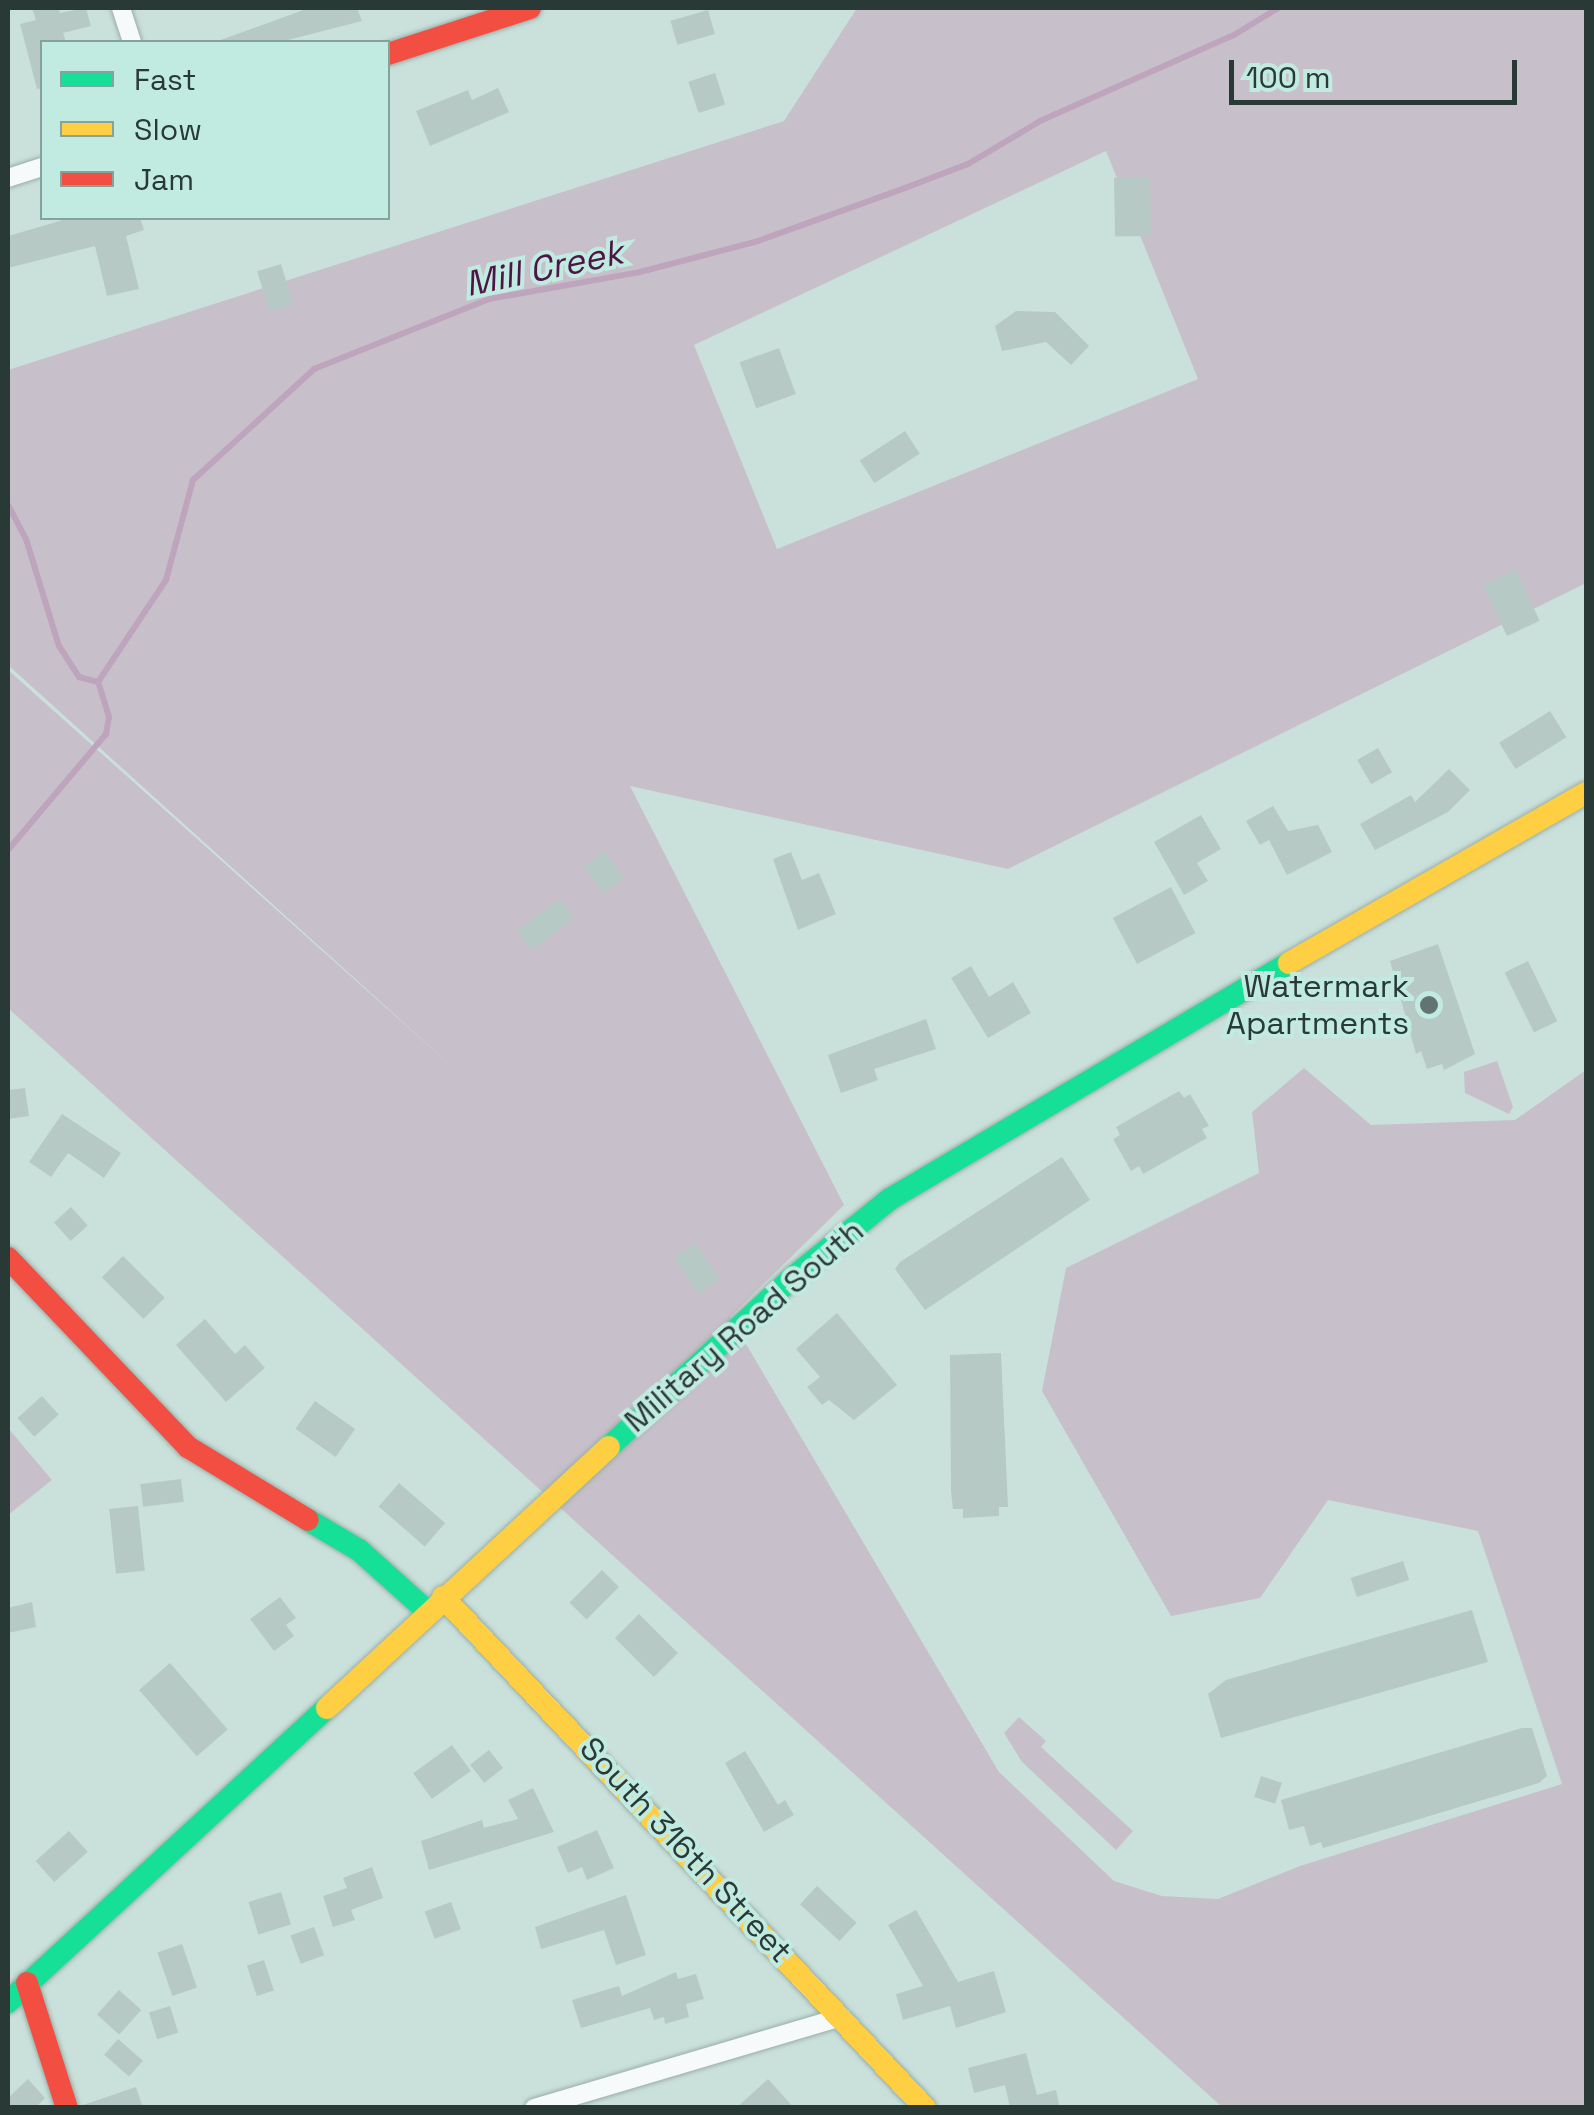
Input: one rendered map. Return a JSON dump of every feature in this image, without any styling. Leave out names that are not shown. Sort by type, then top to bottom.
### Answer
[{"type":"main road","points":[[390,53],[530,8]]},
{"type":"main road","name":"Military Road South","points":[[8,2002],[790,1280],[922,1176],[1586,793]]},
{"type":"main road","name":"South 316th Street","points":[[8,1258],[188,1446],[360,1550],[435,1605],[842,2017],[926,2108]]},
{"type":"main road","points":[[27,1983],[67,2108]]},
{"type":"street","points":[[121,8],[131,40]]},
{"type":"street","points":[[8,178],[40,168]]},
{"type":"street","points":[[534,2108],[842,2017]]},
{"type":"shaded area","points":[[857,8],[1586,8],[1586,583],[1008,869],[630,786],[844,1205],[730,1317],[999,1772],[1114,1881],[1162,1896],[1218,1899],[1300,1866],[1562,1784],[1478,1531],[1328,1500],[1260,1598],[1171,1616],[1042,1391],[1066,1268],[1259,1173],[1252,1112],[1304,1068],[1371,1125],[1515,1120],[1586,1070],[1586,2107],[1222,2107],[8,1008],[8,670],[456,1070],[8,665],[8,370],[784,121]],"holes":[[[1106,151],[1198,379],[777,549],[694,345]]]},
{"type":"shaded area","points":[[1497,1061],[1513,1107],[1509,1114],[1465,1093],[1464,1072]]},
{"type":"shaded area","points":[[8,1428],[52,1480],[8,1515]]},
{"type":"shaded area","points":[[1019,1717],[1046,1741],[1041,1747],[1133,1831],[1116,1850],[1022,1762],[1004,1733]]},
{"type":"building","points":[[32,8],[58,8],[60,13],[86,8],[91,26],[63,33],[65,40],[40,40],[37,89],[20,24],[36,20]]},
{"type":"building","points":[[309,8],[357,8],[362,21],[288,40],[221,40]]},
{"type":"building","points":[[708,10],[715,34],[677,45],[671,21]]},
{"type":"building","points":[[715,73],[725,104],[699,113],[688,82]]},
{"type":"building","points":[[498,88],[509,112],[430,146],[416,111],[468,90],[472,100]]},
{"type":"building","points":[[1150,177],[1151,236],[1115,237],[1114,178]]},
{"type":"building","points":[[63,220],[141,220],[144,230],[126,236],[139,289],[107,296],[95,246],[8,268],[8,236]]},
{"type":"building","points":[[281,264],[293,304],[269,311],[257,271]]},
{"type":"building","points":[[1016,311],[1055,312],[1089,346],[1071,365],[1046,342],[1002,351],[995,326]]},
{"type":"building","points":[[779,348],[796,394],[756,408],[740,362]]},
{"type":"building","points":[[905,431],[920,454],[874,483],[860,460]]},
{"type":"building","points":[[1516,570],[1540,621],[1507,636],[1483,585]]},
{"type":"building","points":[[1550,711],[1566,737],[1516,769],[1499,743]]},
{"type":"building","points":[[1378,748],[1392,772],[1371,784],[1357,760]]},
{"type":"building","points":[[1449,769],[1470,790],[1448,812],[1375,850],[1360,824],[1411,795],[1415,802]]},
{"type":"building","points":[[1273,806],[1288,831],[1318,825],[1332,852],[1287,875],[1269,840],[1260,845],[1246,821]]},
{"type":"building","points":[[1201,815],[1221,849],[1197,863],[1208,881],[1184,895],[1154,842]]},
{"type":"building","points":[[604,851],[624,878],[604,894],[583,867]]},
{"type":"building","points":[[791,852],[802,880],[819,873],[836,914],[798,930],[773,859]]},
{"type":"building","points":[[1171,887],[1195,933],[1137,964],[1113,918]]},
{"type":"building","points":[[560,899],[574,918],[531,950],[517,930]]},
{"type":"building","name":"Watermark Apartments","points":[[1438,944],[1475,1054],[1444,1070],[1442,1064],[1427,1069],[1421,1051],[1416,1054],[1390,961]]},
{"type":"building","points":[[1528,961],[1557,1021],[1534,1033],[1505,972]]},
{"type":"building","points":[[971,966],[989,997],[1013,982],[1031,1013],[988,1038],[951,978]]},
{"type":"building","points":[[926,1019],[936,1049],[874,1069],[878,1080],[841,1093],[828,1055]]},
{"type":"building","points":[[25,1088],[29,1116],[8,1119],[8,1090]]},
{"type":"building","points":[[1179,1091],[1184,1098],[1190,1094],[1209,1126],[1202,1129],[1207,1138],[1143,1174],[1139,1166],[1131,1171],[1113,1139],[1120,1135],[1116,1127]]},
{"type":"building","points":[[62,1114],[121,1153],[104,1178],[68,1153],[51,1177],[29,1162]]},
{"type":"building","points":[[1062,1157],[1090,1200],[925,1310],[895,1269],[900,1262]]},
{"type":"building","points":[[71,1207],[88,1226],[71,1241],[54,1222]]},
{"type":"building","points":[[695,1243],[720,1279],[699,1294],[674,1258]]},
{"type":"building","points":[[123,1256],[165,1298],[144,1319],[102,1277]]},
{"type":"building","points":[[837,1313],[897,1385],[854,1420],[829,1400],[822,1405],[807,1387],[820,1377],[796,1349]]},
{"type":"building","points":[[205,1319],[235,1354],[245,1345],[265,1368],[226,1402],[176,1345]]},
{"type":"building","points":[[1001,1353],[1008,1507],[999,1507],[999,1516],[963,1518],[963,1509],[953,1509],[951,1491],[950,1355]]},
{"type":"building","points":[[42,1396],[59,1415],[34,1437],[17,1418]]},
{"type":"building","points":[[315,1401],[355,1429],[336,1457],[295,1429]]},
{"type":"building","points":[[181,1479],[184,1502],[143,1507],[140,1484]]},
{"type":"building","points":[[399,1483],[445,1523],[425,1546],[379,1506]]},
{"type":"building","points":[[138,1506],[145,1571],[116,1574],[109,1509]]},
{"type":"building","points":[[1403,1561],[1409,1580],[1357,1597],[1351,1578]]},
{"type":"building","points":[[602,1570],[619,1587],[586,1619],[569,1603]]},
{"type":"building","points":[[280,1597],[296,1618],[286,1625],[294,1636],[274,1651],[250,1619]]},
{"type":"building","points":[[32,1602],[36,1627],[8,1633],[8,1608]]},
{"type":"building","points":[[1472,1610],[1488,1662],[1221,1738],[1208,1694],[1226,1680]]},
{"type":"building","points":[[639,1614],[678,1653],[654,1677],[615,1638]]},
{"type":"building","points":[[170,1663],[228,1729],[197,1756],[139,1690]]},
{"type":"building","points":[[1532,1728],[1547,1776],[1539,1783],[1323,1848],[1321,1842],[1310,1846],[1304,1826],[1289,1830],[1281,1800]]},
{"type":"building","points":[[452,1745],[471,1771],[432,1799],[413,1773]]},
{"type":"building","points":[[489,1750],[503,1768],[484,1783],[470,1765]]},
{"type":"building","points":[[745,1751],[778,1805],[785,1800],[794,1815],[764,1832],[725,1763]]},
{"type":"building","points":[[1261,1776],[1282,1783],[1275,1804],[1254,1797]]},
{"type":"building","points":[[533,1788],[554,1832],[429,1870],[421,1841],[482,1820],[484,1828],[518,1819],[508,1800]]},
{"type":"building","points":[[597,1830],[614,1868],[587,1880],[582,1867],[568,1873],[557,1847]]},
{"type":"building","points":[[69,1831],[88,1852],[54,1882],[36,1861]]},
{"type":"building","points":[[372,1867],[383,1898],[351,1910],[355,1920],[333,1927],[323,1896],[347,1888],[343,1878]]},
{"type":"building","points":[[817,1886],[856,1923],[839,1941],[800,1904]]},
{"type":"building","points":[[281,1892],[291,1925],[258,1934],[248,1902]]},
{"type":"building","points":[[626,1895],[646,1955],[616,1965],[604,1930],[541,1949],[535,1927]]},
{"type":"building","points":[[451,1902],[461,1929],[435,1939],[425,1912]]},
{"type":"building","points":[[916,1910],[958,1982],[994,1971],[1006,2012],[956,2028],[950,2006],[903,2020],[896,1994],[923,1986],[888,1925]]},
{"type":"building","points":[[314,1927],[324,1955],[301,1964],[291,1936]]},
{"type":"building","points":[[182,1944],[197,1987],[172,1996],[157,1952]]},
{"type":"building","points":[[264,1960],[274,1990],[257,1996],[247,1966]]},
{"type":"building","points":[[676,1972],[678,1979],[696,1974],[704,1999],[686,2004],[689,2017],[665,2024],[664,2017],[654,2020],[650,2008],[581,2028],[572,2000],[619,1986],[622,1996]]},
{"type":"building","points":[[119,1990],[141,2010],[119,2035],[97,2015]]},
{"type":"building","points":[[170,2006],[178,2033],[157,2039],[149,2012]]},
{"type":"building","points":[[118,2039],[143,2061],[129,2076],[104,2055]]},
{"type":"building","points":[[1026,2053],[1037,2095],[1056,2090],[1060,2108],[1010,2108],[1005,2085],[974,2093],[968,2068]]},
{"type":"building","points":[[28,2079],[45,2098],[35,2108],[8,2108],[8,2098]]},
{"type":"building","points":[[768,2079],[794,2108],[736,2108]]},
{"type":"building","points":[[136,2087],[143,2108],[83,2108],[83,2105]]},
{"type":"waterway","name":"Mill Creek","points":[[8,850],[106,734],[109,717],[98,682],[166,580],[193,480],[314,369],[489,299],[640,272],[758,241],[905,188],[968,164],[1040,121],[1234,35],[1278,8]]},
{"type":"waterway","points":[[8,505],[26,539],[59,646],[79,677],[98,682]]},
{"type":"traffic: fast","points":[[609,1447],[790,1280],[890,1199],[1289,963]]},
{"type":"traffic: fast","points":[[308,1520],[359,1550],[428,1612]]},
{"type":"traffic: fast","points":[[8,2002],[327,1708]]},
{"type":"traffic: slow","points":[[1289,963],[1586,793]]},
{"type":"traffic: slow","points":[[327,1708],[609,1447]]},
{"type":"traffic: slow","points":[[443,1597],[925,2108]]},
{"type":"traffic: jam","points":[[390,53],[530,8]]},
{"type":"traffic: jam","points":[[8,1258],[188,1447],[308,1520]]},
{"type":"traffic: jam","points":[[27,1983],[67,2108]]},
{"type":"place","name":"Watermark Apartments","points":[[1429,1005]]}]
